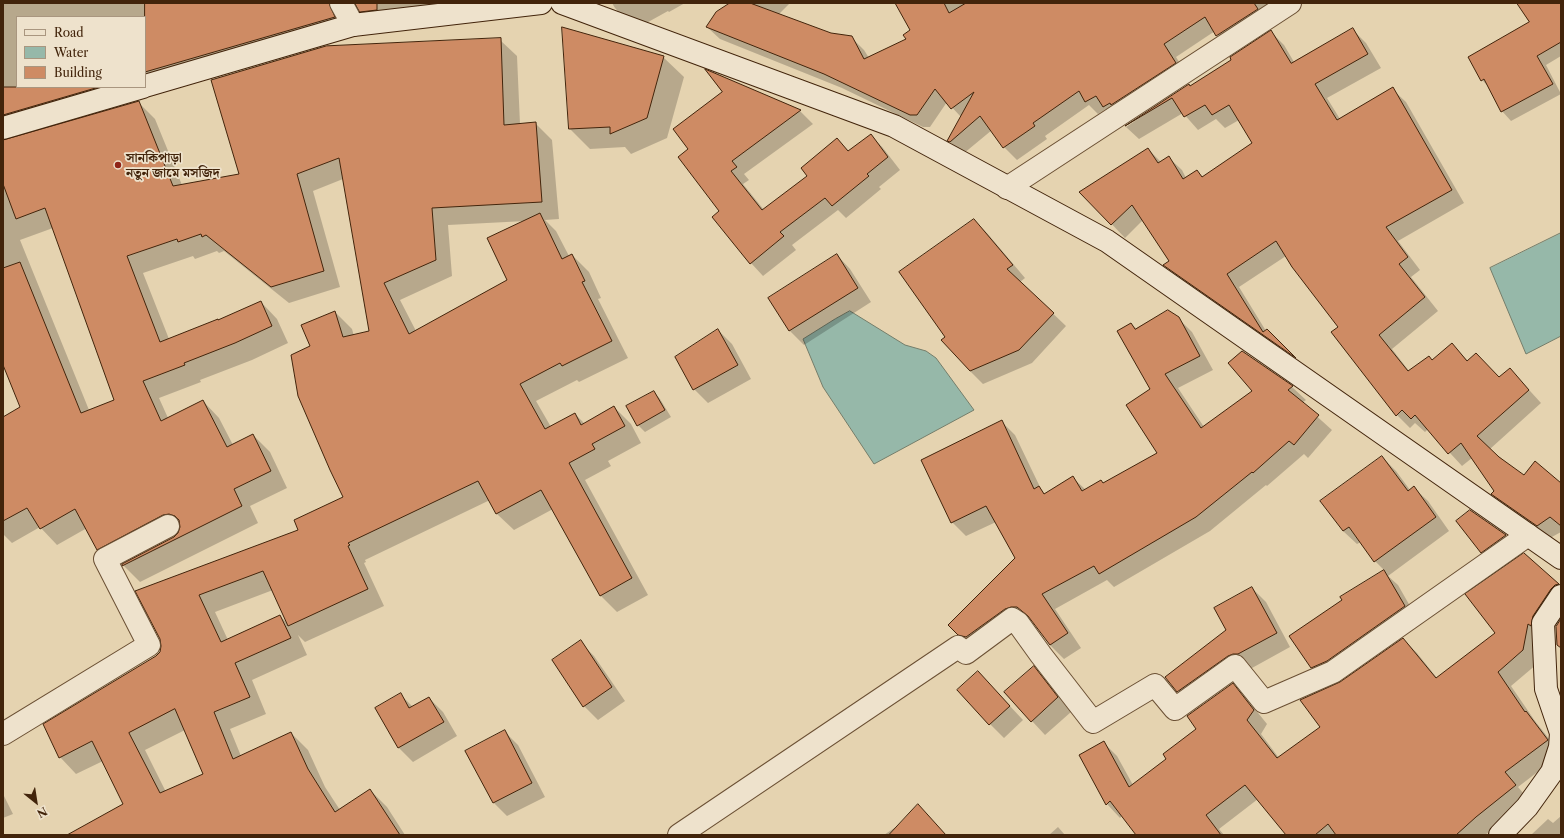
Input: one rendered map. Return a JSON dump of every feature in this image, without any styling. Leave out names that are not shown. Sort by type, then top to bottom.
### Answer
[{"type":"street","points":[[341,3],[353,25]]},
{"type":"street","points":[[146,86],[353,25],[541,3]]},
{"type":"street","points":[[562,3],[894,126],[1107,241],[1561,558]]},
{"type":"street","points":[[1007,188],[1290,3]]},
{"type":"street","points":[[3,128],[141,88]]},
{"type":"street","points":[[3,734],[149,645],[105,560],[168,526]]},
{"type":"street","points":[[679,835],[958,647],[966,653],[1012,619],[1018,623],[1093,722],[1154,685],[1175,709],[1235,666],[1264,702],[1333,672],[1528,535]]},
{"type":"street","points":[[1500,835],[1527,807],[1552,772],[1560,747],[1561,734],[1546,689],[1543,623],[1561,596]]},
{"type":"water","points":[[1561,233],[1561,336],[1526,354],[1490,268]]},
{"type":"water","points":[[850,311],[905,345],[926,351],[936,358],[974,410],[874,464],[823,387],[803,339]]},
{"type":"building","points":[[145,3],[329,3],[335,17],[146,72]]},
{"type":"building","points":[[355,3],[377,3],[377,10],[360,12]]},
{"type":"building","points":[[730,3],[750,3],[831,33],[852,36],[864,59],[906,39],[903,35],[910,30],[895,3],[944,3],[949,13],[966,3],[1254,3],[1258,9],[1216,36],[1205,17],[1164,44],[1176,63],[1111,105],[1110,103],[1103,107],[1096,96],[1085,102],[1079,91],[1033,123],[1035,126],[1003,148],[980,116],[950,142],[947,141],[974,92],[951,109],[935,89],[917,115],[910,115],[824,74],[706,27],[716,12]]},
{"type":"building","points":[[1517,3],[1561,3],[1561,42],[1537,56],[1553,84],[1501,112],[1484,79],[1481,81],[1468,57],[1529,22]]},
{"type":"building","points":[[562,27],[664,56],[647,118],[610,134],[610,127],[569,129]]},
{"type":"building","points":[[1353,28],[1368,54],[1315,84],[1337,120],[1393,87],[1452,190],[1386,227],[1408,257],[1399,264],[1425,297],[1379,335],[1408,371],[1429,356],[1432,360],[1452,343],[1467,361],[1476,353],[1499,377],[1510,368],[1529,390],[1477,436],[1499,457],[1524,475],[1535,461],[1561,483],[1561,526],[1550,517],[1537,526],[1491,494],[1494,491],[1461,443],[1448,454],[1415,415],[1411,419],[1402,410],[1396,416],[1331,332],[1338,327],[1292,267],[1276,241],[1227,274],[1263,332],[1267,329],[1296,358],[1163,265],[1169,261],[1132,205],[1111,225],[1079,192],[1148,148],[1158,163],[1169,156],[1183,179],[1197,170],[1202,177],[1252,143],[1229,105],[1212,115],[1205,105],[1184,117],[1172,98],[1125,126],[1189,84],[1190,86],[1231,60],[1230,57],[1271,30],[1291,63]]},
{"type":"building","points":[[501,38],[504,125],[536,122],[542,202],[432,208],[436,260],[384,283],[409,334],[507,280],[487,238],[540,213],[562,259],[572,254],[585,281],[582,282],[612,341],[562,366],[560,363],[520,384],[545,429],[575,413],[581,425],[614,406],[625,426],[592,444],[595,449],[569,463],[632,578],[600,596],[541,490],[496,514],[478,481],[348,543],[368,589],[288,626],[263,571],[199,595],[221,642],[280,615],[291,638],[235,663],[250,697],[214,712],[233,759],[291,732],[308,769],[335,812],[370,789],[400,835],[67,835],[123,804],[92,741],[59,758],[43,724],[156,656],[160,652],[160,639],[135,591],[298,530],[294,520],[343,497],[298,396],[291,355],[310,346],[301,325],[335,311],[343,337],[369,331],[339,158],[297,174],[324,271],[271,287],[206,235],[202,237],[201,234],[178,242],[177,239],[127,256],[160,342],[218,320],[261,301],[272,326],[235,343],[184,363],[185,365],[143,381],[161,421],[203,400],[227,447],[253,434],[271,471],[234,489],[242,506],[122,566],[122,564],[174,537],[178,533],[180,527],[179,520],[175,516],[169,514],[163,515],[97,550],[75,509],[40,529],[27,508],[3,521],[3,417],[20,407],[3,365],[3,268],[20,262],[81,413],[114,400],[45,208],[16,219],[3,184],[3,140],[139,101],[173,186],[239,174],[211,80],[326,46]],"holes":[[[175,709],[203,774],[160,793],[129,733]]]},
{"type":"building","points":[[705,69],[801,110],[732,161],[737,167],[731,171],[762,210],[807,176],[801,168],[837,138],[848,151],[871,134],[888,157],[867,174],[869,176],[832,206],[825,198],[780,232],[784,236],[750,264],[712,217],[719,211],[678,157],[688,149],[673,129],[722,92]]},
{"type":"building","points":[[3,87],[96,88],[3,115]]},
{"type":"building","points":[[974,219],[1013,265],[1007,269],[1054,313],[1019,350],[970,371],[941,340],[945,337],[899,272]]},
{"type":"building","points":[[837,254],[858,288],[789,331],[768,298]]},
{"type":"building","points":[[1168,310],[1179,317],[1200,356],[1165,374],[1201,428],[1252,391],[1228,363],[1242,351],[1293,386],[1288,390],[1319,415],[1294,445],[1289,441],[1253,473],[1252,472],[1196,517],[1099,574],[1094,566],[1042,594],[1068,633],[1050,645],[1028,616],[1017,607],[1005,609],[966,637],[958,635],[948,625],[1015,558],[986,506],[951,523],[921,460],[1002,420],[1034,489],[1039,486],[1044,494],[1073,476],[1082,491],[1101,480],[1103,483],[1157,453],[1126,405],[1150,389],[1117,331],[1131,323],[1135,329]]},
{"type":"building","points":[[718,329],[738,365],[693,390],[675,357]]},
{"type":"building","points":[[654,391],[665,410],[637,426],[626,406]]},
{"type":"building","points":[[1382,456],[1408,491],[1414,486],[1436,517],[1374,562],[1349,527],[1343,531],[1320,501]]},
{"type":"building","points":[[1470,510],[1506,535],[1481,553],[1456,521]]},
{"type":"building","points":[[1524,553],[1559,584],[1555,585],[1551,589],[1533,616],[1531,626],[1528,624],[1523,650],[1498,672],[1525,712],[1526,711],[1548,740],[1505,772],[1516,785],[1456,835],[1336,835],[1328,824],[1315,835],[1286,835],[1245,785],[1206,815],[1221,835],[1136,835],[1110,801],[1106,805],[1079,755],[1104,741],[1129,787],[1166,759],[1163,754],[1196,729],[1187,716],[1233,683],[1254,710],[1247,720],[1277,758],[1320,727],[1300,700],[1340,682],[1403,638],[1436,678],[1495,633],[1465,594]]},
{"type":"building","points":[[1384,570],[1405,606],[1327,661],[1311,668],[1289,636],[1342,600],[1340,597]]},
{"type":"building","points":[[1252,587],[1277,633],[1238,654],[1228,656],[1177,692],[1165,677],[1226,630],[1214,608]]},
{"type":"building","points":[[1561,619],[1561,648],[1557,645],[1556,627]]},
{"type":"building","points":[[581,640],[612,687],[583,707],[552,660]]},
{"type":"building","points":[[1034,666],[1058,697],[1031,722],[1004,692]]},
{"type":"building","points":[[978,671],[1010,706],[989,725],[957,690]]},
{"type":"building","points":[[401,693],[409,708],[429,697],[444,722],[398,748],[375,708]]},
{"type":"building","points":[[505,730],[532,783],[493,803],[465,751]]},
{"type":"building","points":[[918,804],[946,835],[889,835]]},
{"type":"place","name":"সানকিপাড়া নতুন জামে মসজিদ","points":[[118,165]]}]
